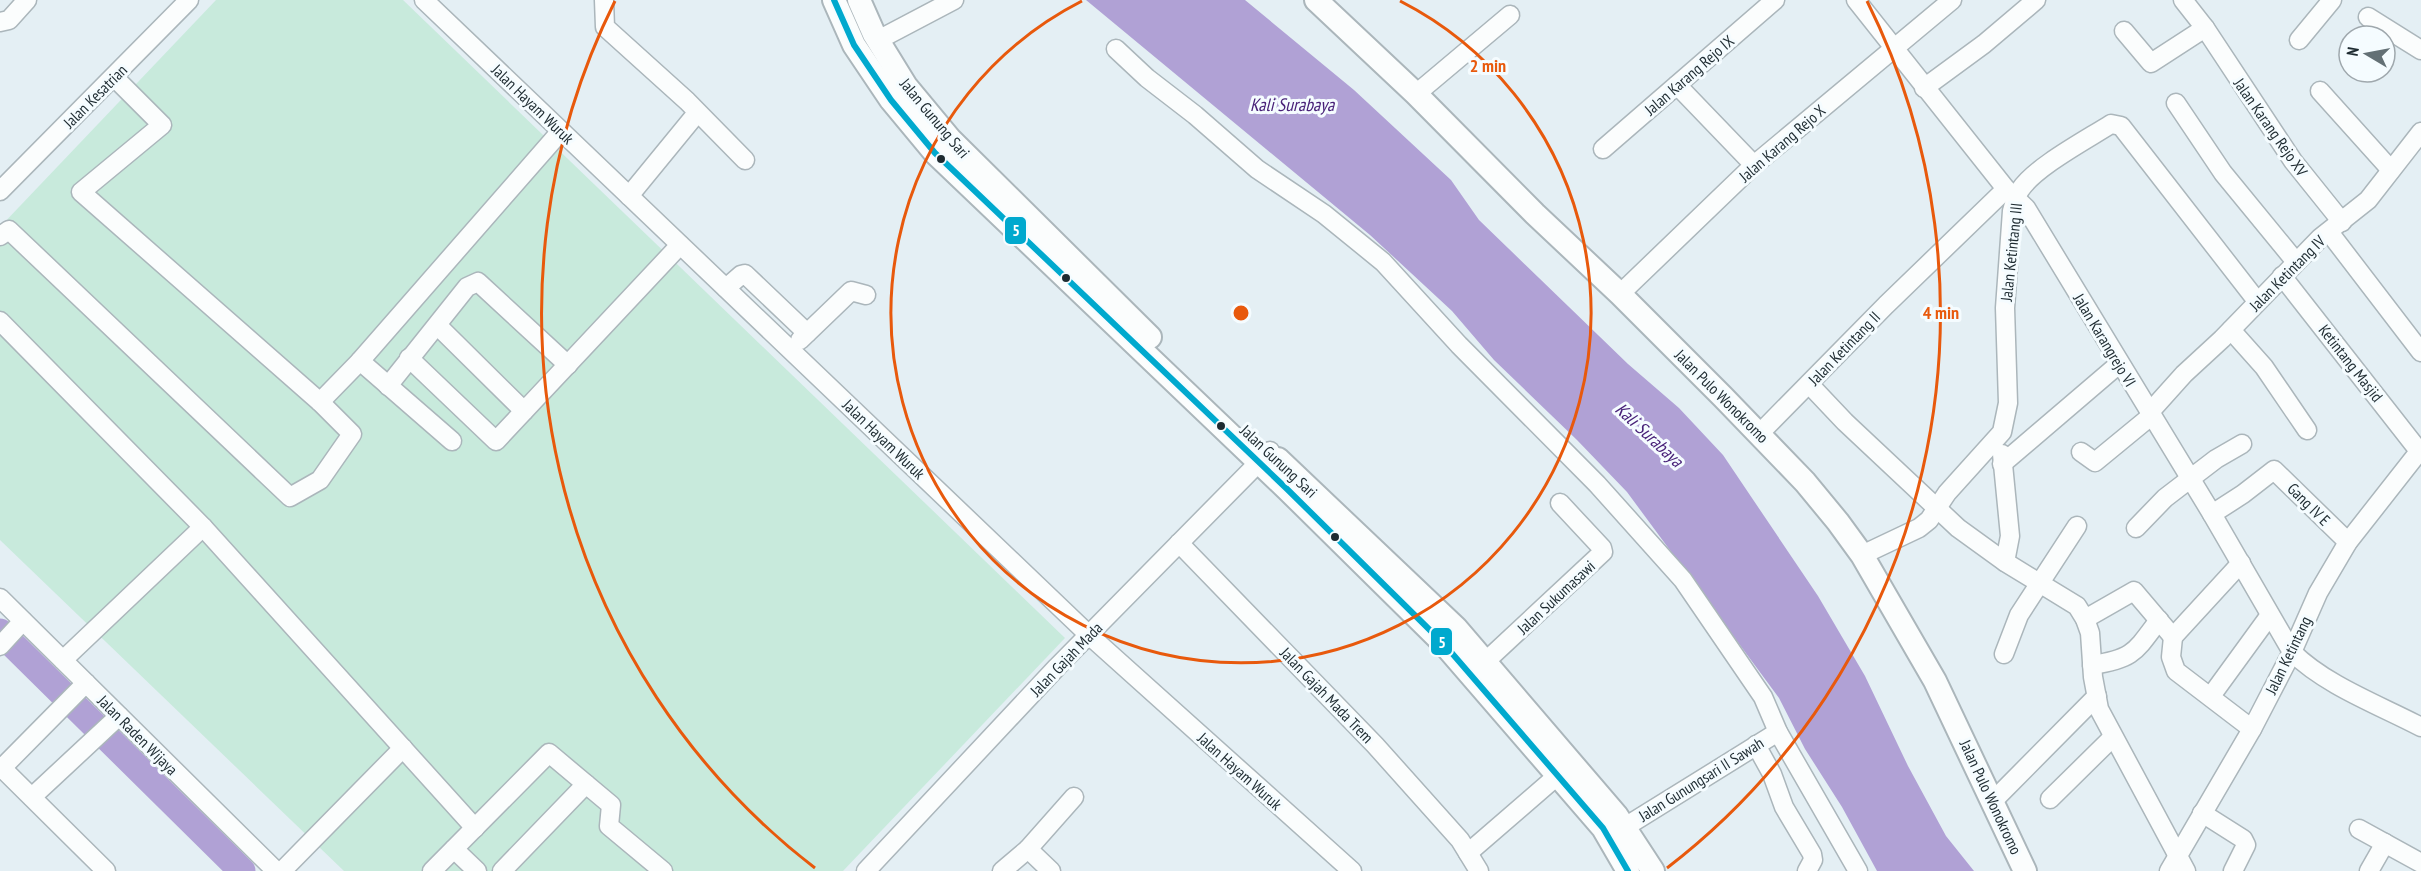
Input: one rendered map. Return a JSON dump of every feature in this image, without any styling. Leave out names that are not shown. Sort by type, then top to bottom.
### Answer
[{"type":"main road","name":"Jalan Gunung Sari","points":[[834,0],[854,45],[891,100],[935,153],[978,181]]},
{"type":"main road","name":"Jalan Gunung Sari","points":[[859,0],[878,40],[906,86],[978,181],[1264,456],[1456,628],[1624,827],[1653,871]]},
{"type":"main road","name":"Jalan Pulo Wonokromo","points":[[1322,2],[1760,433],[1805,482],[1862,555],[1935,681],[2025,871]]},
{"type":"main road","name":"Jalan Gunung Sari","points":[[1264,456],[1444,644],[1603,828],[1628,871]]},
{"type":"street","points":[[0,22],[9,20],[27,0]]},
{"type":"street","name":"Jalan Kesatrian","points":[[3,183],[189,0]]},
{"type":"street","name":"Jalan Hayam Wuruk","points":[[424,0],[1089,635],[1352,871]]},
{"type":"street","points":[[604,0],[605,27],[745,160]]},
{"type":"street","points":[[878,40],[954,0]]},
{"type":"street","name":"Jalan Karang Rejo IX","points":[[1602,149],[1775,0]]},
{"type":"street","name":"Jalan Karangrejo VI","points":[[1856,0],[1924,88],[2026,208],[2212,514],[2292,652],[2305,665],[2321,675],[2421,727]]},
{"type":"street","name":"Jalan Karang Rejo X","points":[[1620,294],[1754,165],[1952,0]]},
{"type":"street","points":[[1924,88],[1984,44],[2036,0]]},
{"type":"street","points":[[2299,40],[2332,0]]},
{"type":"street","name":"Jalan Karang Rejo XV","points":[[2187,1],[2335,227],[2421,352]]},
{"type":"street","points":[[1416,94],[1510,15]]},
{"type":"street","points":[[2368,17],[2421,50]]},
{"type":"street","points":[[2124,31],[2151,63],[2205,28]]},
{"type":"street","points":[[1116,49],[1147,78],[1195,115],[1257,169],[1324,214],[1383,262],[1459,345],[1597,484],[1683,580],[1763,697],[1778,732],[1858,871]]},
{"type":"street","points":[[0,236],[9,230],[290,497],[320,480],[352,434],[320,402],[81,192],[162,125],[114,76]]},
{"type":"street","points":[[1677,85],[1754,165]]},
{"type":"street","points":[[2320,91],[2391,170]]},
{"type":"street","points":[[2176,103],[2216,163],[2296,262]]},
{"type":"street","points":[[629,196],[697,113]]},
{"type":"street","name":"Jalan Ketintang III","points":[[2005,562],[2010,536],[2002,464],[2002,432],[2008,403],[2005,308],[2011,193],[2049,164],[2110,124],[2118,124],[2257,301]]},
{"type":"street","points":[[320,402],[360,361],[561,131]]},
{"type":"street","name":"Jalan Ketintang IV","points":[[2081,452],[2095,462],[2150,414],[2184,374],[2296,262],[2368,200],[2421,132]]},
{"type":"street","name":"Jalan Ketintang II","points":[[1760,433],[1886,305],[2011,193]]},
{"type":"street","points":[[409,358],[496,441],[680,245]]},
{"type":"street","points":[[726,288],[745,274],[807,333]]},
{"type":"street","name":"Ketintang Masjid","points":[[2282,276],[2420,450]]},
{"type":"street","points":[[388,386],[467,287],[478,282],[567,365]]},
{"type":"street","points":[[790,350],[850,291],[866,295]]},
{"type":"street","points":[[0,321],[203,527],[475,828]]},
{"type":"street","points":[[438,326],[524,411]]},
{"type":"street","points":[[2230,330],[2264,367],[2307,430]]},
{"type":"street","points":[[360,361],[452,441]]},
{"type":"street","points":[[2002,464],[2119,364]]},
{"type":"street","points":[[1809,384],[1845,422],[1958,528],[2005,562],[2040,581],[2077,606],[2090,633],[2099,710],[2177,866]]},
{"type":"street","points":[[1862,555],[1919,528],[1938,509],[1947,493],[2002,432]]},
{"type":"street","points":[[2136,528],[2165,498],[2216,459],[2242,444]]},
{"type":"street","name":"Jalan Ketintang","points":[[2177,866],[2202,813],[2252,729],[2292,652],[2318,593],[2348,542],[2420,450]]},
{"type":"street","name":"Jalan Gajah Mada","points":[[866,871],[1089,635],[1264,456]]},
{"type":"street","name":"Gang IV E","points":[[2212,514],[2274,470],[2348,542]]},
{"type":"street","name":"Jalan Sukumasawi","points":[[1485,662],[1603,552],[1602,548],[1560,503]]},
{"type":"street","points":[[2004,654],[2019,615],[2077,526]]},
{"type":"street","points":[[63,660],[203,527]]},
{"type":"street","name":"Jalan Gajah Mada Trem","points":[[1179,543],[1375,745],[1460,840],[1479,871]]},
{"type":"street","points":[[2241,563],[2173,637],[2172,665],[2176,671],[2252,729]]},
{"type":"street","points":[[2085,619],[2134,591],[2173,637]]},
{"type":"street","name":"Jalan Raden Wijaya","points":[[0,598],[11,633],[63,660],[81,688],[270,869]]},
{"type":"street","points":[[2211,696],[2270,615]]},
{"type":"street","points":[[2092,665],[2117,662],[2128,657],[2159,620]]},
{"type":"street","points":[[81,688],[1,769],[106,871]]},
{"type":"street","points":[[1993,801],[2097,696]]},
{"type":"street","points":[[32,797],[114,721]]},
{"type":"street","name":"Jalan Gunungsari II Sawah","points":[[1624,827],[1778,732]]},
{"type":"street","points":[[2050,799],[2113,737]]},
{"type":"street","points":[[1756,745],[1772,774],[1784,807],[1812,854],[1813,860],[1807,871]]},
{"type":"street","points":[[270,869],[404,747]]},
{"type":"street","points":[[432,871],[549,753],[611,805],[609,826],[663,871]]},
{"type":"street","points":[[1468,853],[1557,776]]},
{"type":"street","points":[[502,871],[586,784]]},
{"type":"street","points":[[1002,871],[1028,849],[1074,797]]},
{"type":"street","points":[[2202,813],[2243,838],[2247,845],[2233,871]]},
{"type":"street","points":[[2360,830],[2421,862]]},
{"type":"street","points":[[2369,871],[2385,843]]},
{"type":"street","points":[[454,849],[477,871]]},
{"type":"street","points":[[1028,849],[1051,871]]},
{"type":"green space","points":[[216,0],[403,0],[1065,638],[843,871],[344,871],[0,540],[0,227]]},
{"type":"water","name":"Kali Surabaya","points":[[1086,0],[1245,0],[1354,90],[1451,180],[1479,220],[1628,364],[1679,408],[1723,455],[1818,596],[1865,676],[1908,766],[1946,836],[1974,871],[1877,871],[1842,807],[1805,749],[1779,698],[1627,492],[1494,360],[1452,311],[1370,235]]},
{"type":"waterway","points":[[0,632],[242,871]]},
{"type":"transit line","name":"5","points":[[834,0],[854,45],[891,100],[935,153],[1287,489],[1444,644],[1603,828],[1628,871]]}]
